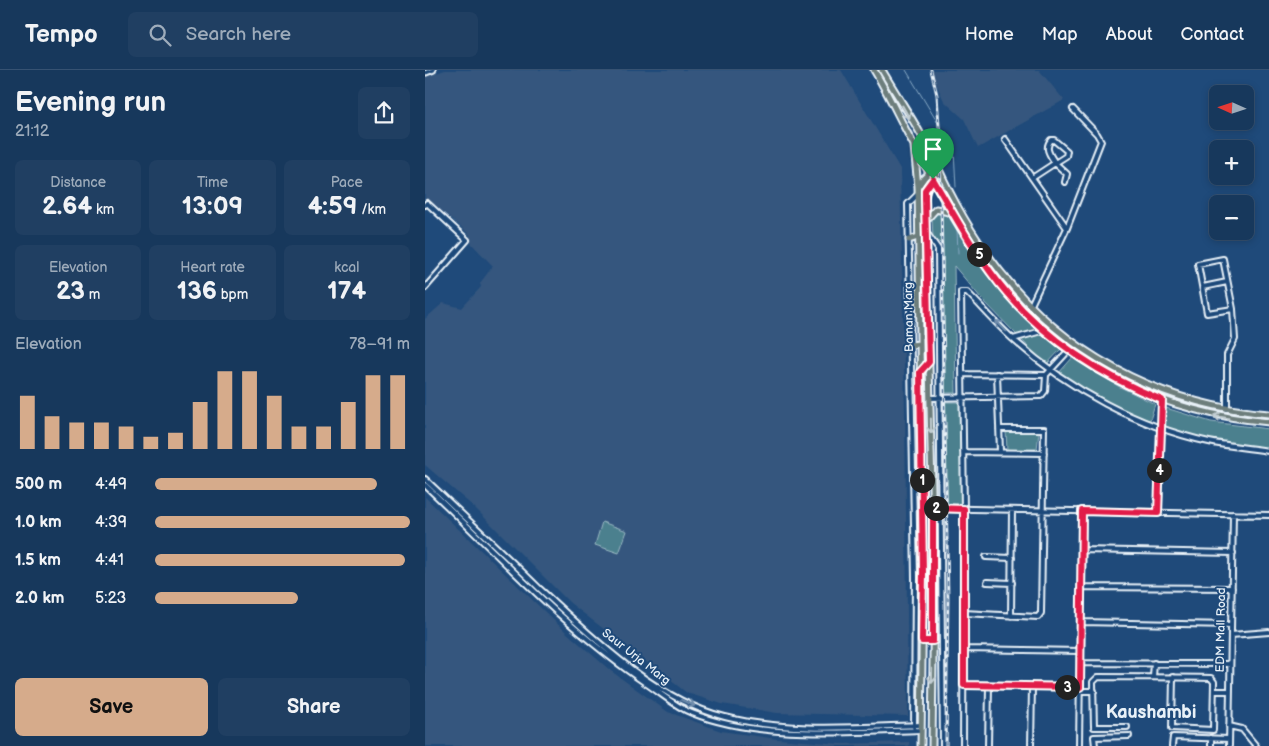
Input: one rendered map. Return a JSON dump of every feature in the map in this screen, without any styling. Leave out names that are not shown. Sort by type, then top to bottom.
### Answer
[{"type":"main road","points":[[874,70],[914,146],[971,243],[1008,294],[1045,330],[1069,350],[1103,372],[1162,400],[1211,415],[1269,422]]},
{"type":"main road","points":[[882,70],[977,237],[1014,288],[1031,305],[1058,329],[1107,364],[1148,386],[1184,399],[1227,410],[1269,414]]},
{"type":"main road","name":"Baman Marg","points":[[914,146],[918,187],[922,508],[921,746]]},
{"type":"main road","points":[[918,187],[930,173],[938,170]]},
{"type":"main road","name":"Baman Marg","points":[[932,746],[933,508],[925,190],[938,170]]},
{"type":"main road","points":[[925,222],[929,214],[936,209],[953,213]]},
{"type":"main road","points":[[909,240],[918,237]]},
{"type":"main road","points":[[910,345],[919,344]]},
{"type":"main road","points":[[920,372],[929,362]]},
{"type":"main road","points":[[1103,372],[1107,364]]},
{"type":"main road","points":[[920,380],[930,380]]},
{"type":"main road","points":[[922,641],[933,641]]},
{"type":"main road","points":[[922,652],[933,653]]},
{"type":"street","points":[[425,73],[433,70]]},
{"type":"street","points":[[1031,305],[1067,228],[1101,141],[1097,134],[1073,109]]},
{"type":"street","points":[[1005,138],[1067,228]]},
{"type":"street","points":[[1032,178],[1055,164],[1066,156],[1067,151],[1061,144],[1051,140],[1047,145],[1047,150],[1055,164],[1067,174],[1065,182]]},
{"type":"street","points":[[914,728],[915,578],[908,204],[918,194]]},
{"type":"street","points":[[425,205],[427,203],[467,240],[425,288]]},
{"type":"street","points":[[926,232],[938,249],[943,746]]},
{"type":"street","points":[[1227,410],[1227,356],[1235,339],[1233,309],[1223,259],[1198,264],[1207,313],[1233,309]]},
{"type":"street","points":[[1203,287],[1227,282]]},
{"type":"street","points":[[963,746],[964,509],[960,294],[962,291],[967,292],[1013,339],[1051,370],[1105,404],[1160,428],[1210,442],[1269,451]]},
{"type":"street","points":[[1013,339],[1045,330]]},
{"type":"street","points":[[962,374],[1046,374],[1069,350]]},
{"type":"street","points":[[997,374],[1000,451]]},
{"type":"street","points":[[930,398],[1041,396],[1045,391],[1046,374]]},
{"type":"street","points":[[1158,513],[1162,400]]},
{"type":"street","points":[[964,613],[1038,617],[1041,614],[1044,429],[999,429]]},
{"type":"street","points":[[963,452],[1044,452]]},
{"type":"street","name":"Saur Urja Marg","points":[[425,479],[452,508],[573,625],[609,656],[679,706],[691,712],[723,722],[747,726],[811,731],[921,727]]},
{"type":"street","name":"Saur Urja Marg","points":[[425,485],[577,623],[668,694],[725,717],[767,724],[812,727],[914,728]]},
{"type":"street","points":[[922,508],[1269,515]]},
{"type":"street","points":[[1011,616],[1012,510]]},
{"type":"street","points":[[1079,746],[1082,511]]},
{"type":"street","name":"EDM Mall Road","points":[[1229,746],[1233,514]]},
{"type":"street","points":[[1082,550],[1233,553]]},
{"type":"street","points":[[986,557],[1012,558]]},
{"type":"street","points":[[987,582],[1012,583]]},
{"type":"street","points":[[1081,588],[1232,588]]},
{"type":"street","points":[[1081,622],[1231,625]]},
{"type":"street","points":[[1231,635],[1269,632]]},
{"type":"street","points":[[964,649],[1080,651]]},
{"type":"street","points":[[609,656],[612,652]]},
{"type":"street","points":[[1080,663],[1231,664]]},
{"type":"street","points":[[1153,677],[1154,663]]},
{"type":"street","points":[[1127,727],[1094,727],[1093,682],[1098,677],[1173,677],[1211,678],[1214,682],[1213,730],[1172,728],[1173,677]]},
{"type":"street","points":[[964,685],[1032,686],[1094,691]]},
{"type":"street","points":[[988,746],[989,686]]},
{"type":"street","points":[[1031,746],[1032,686]]},
{"type":"street","points":[[1214,691],[1230,691]]},
{"type":"street","points":[[1229,726],[1242,729],[1256,746]]},
{"type":"street","points":[[1095,746],[1095,737],[1129,736]]},
{"type":"street","points":[[1172,746],[1173,737],[1229,739]]},
{"type":"street","points":[[1211,738],[1211,746]]},
{"type":"shaded area","points":[[445,70],[841,70],[900,169],[908,716],[777,713],[722,704],[687,693],[570,603],[475,508],[425,465],[425,319],[443,303],[462,308],[481,287],[480,283],[493,266],[469,241],[470,235],[428,199],[425,202],[425,77]]},
{"type":"shaded area","points":[[930,70],[1039,70],[1064,100],[978,148],[964,119],[944,101]]},
{"type":"shaded area","points":[[425,497],[567,633],[611,671],[668,712],[721,731],[777,739],[841,744],[909,742],[909,746],[425,746]]},
{"type":"green space","points":[[943,213],[956,224],[980,263],[1001,290],[1061,349],[1046,365],[981,298],[954,266],[956,393],[943,393],[943,245],[933,238],[932,218],[937,214]]},
{"type":"green space","points":[[1073,357],[1118,386],[1155,404],[1149,423],[1080,388],[1058,374]]},
{"type":"green space","points":[[943,402],[959,402],[962,504],[947,504]]},
{"type":"green space","points":[[1166,408],[1211,422],[1269,429],[1269,450],[1209,442],[1162,428]]},
{"type":"green space","points":[[1006,432],[1039,432],[1037,449],[1007,450]]},
{"type":"green space","points":[[602,522],[627,531],[619,553],[595,545]]},
{"type":"waterway","points":[[906,70],[954,150],[956,187]]},
{"type":"waterway","points":[[957,229],[958,253]]},
{"type":"railway","points":[[931,70],[937,95],[940,142],[948,599],[946,746]]},
{"type":"district","name":"Kaushambi","points":[[1151,712]]},
{"type":"route","points":[[933,179],[971,243],[988,267],[1008,294],[1033,319],[1069,350],[1112,378],[1162,400],[1158,513],[1082,511],[1080,687],[964,685],[964,509],[933,508],[933,641],[922,641],[923,573],[920,372],[929,362],[925,190],[928,183],[933,179]]}]
